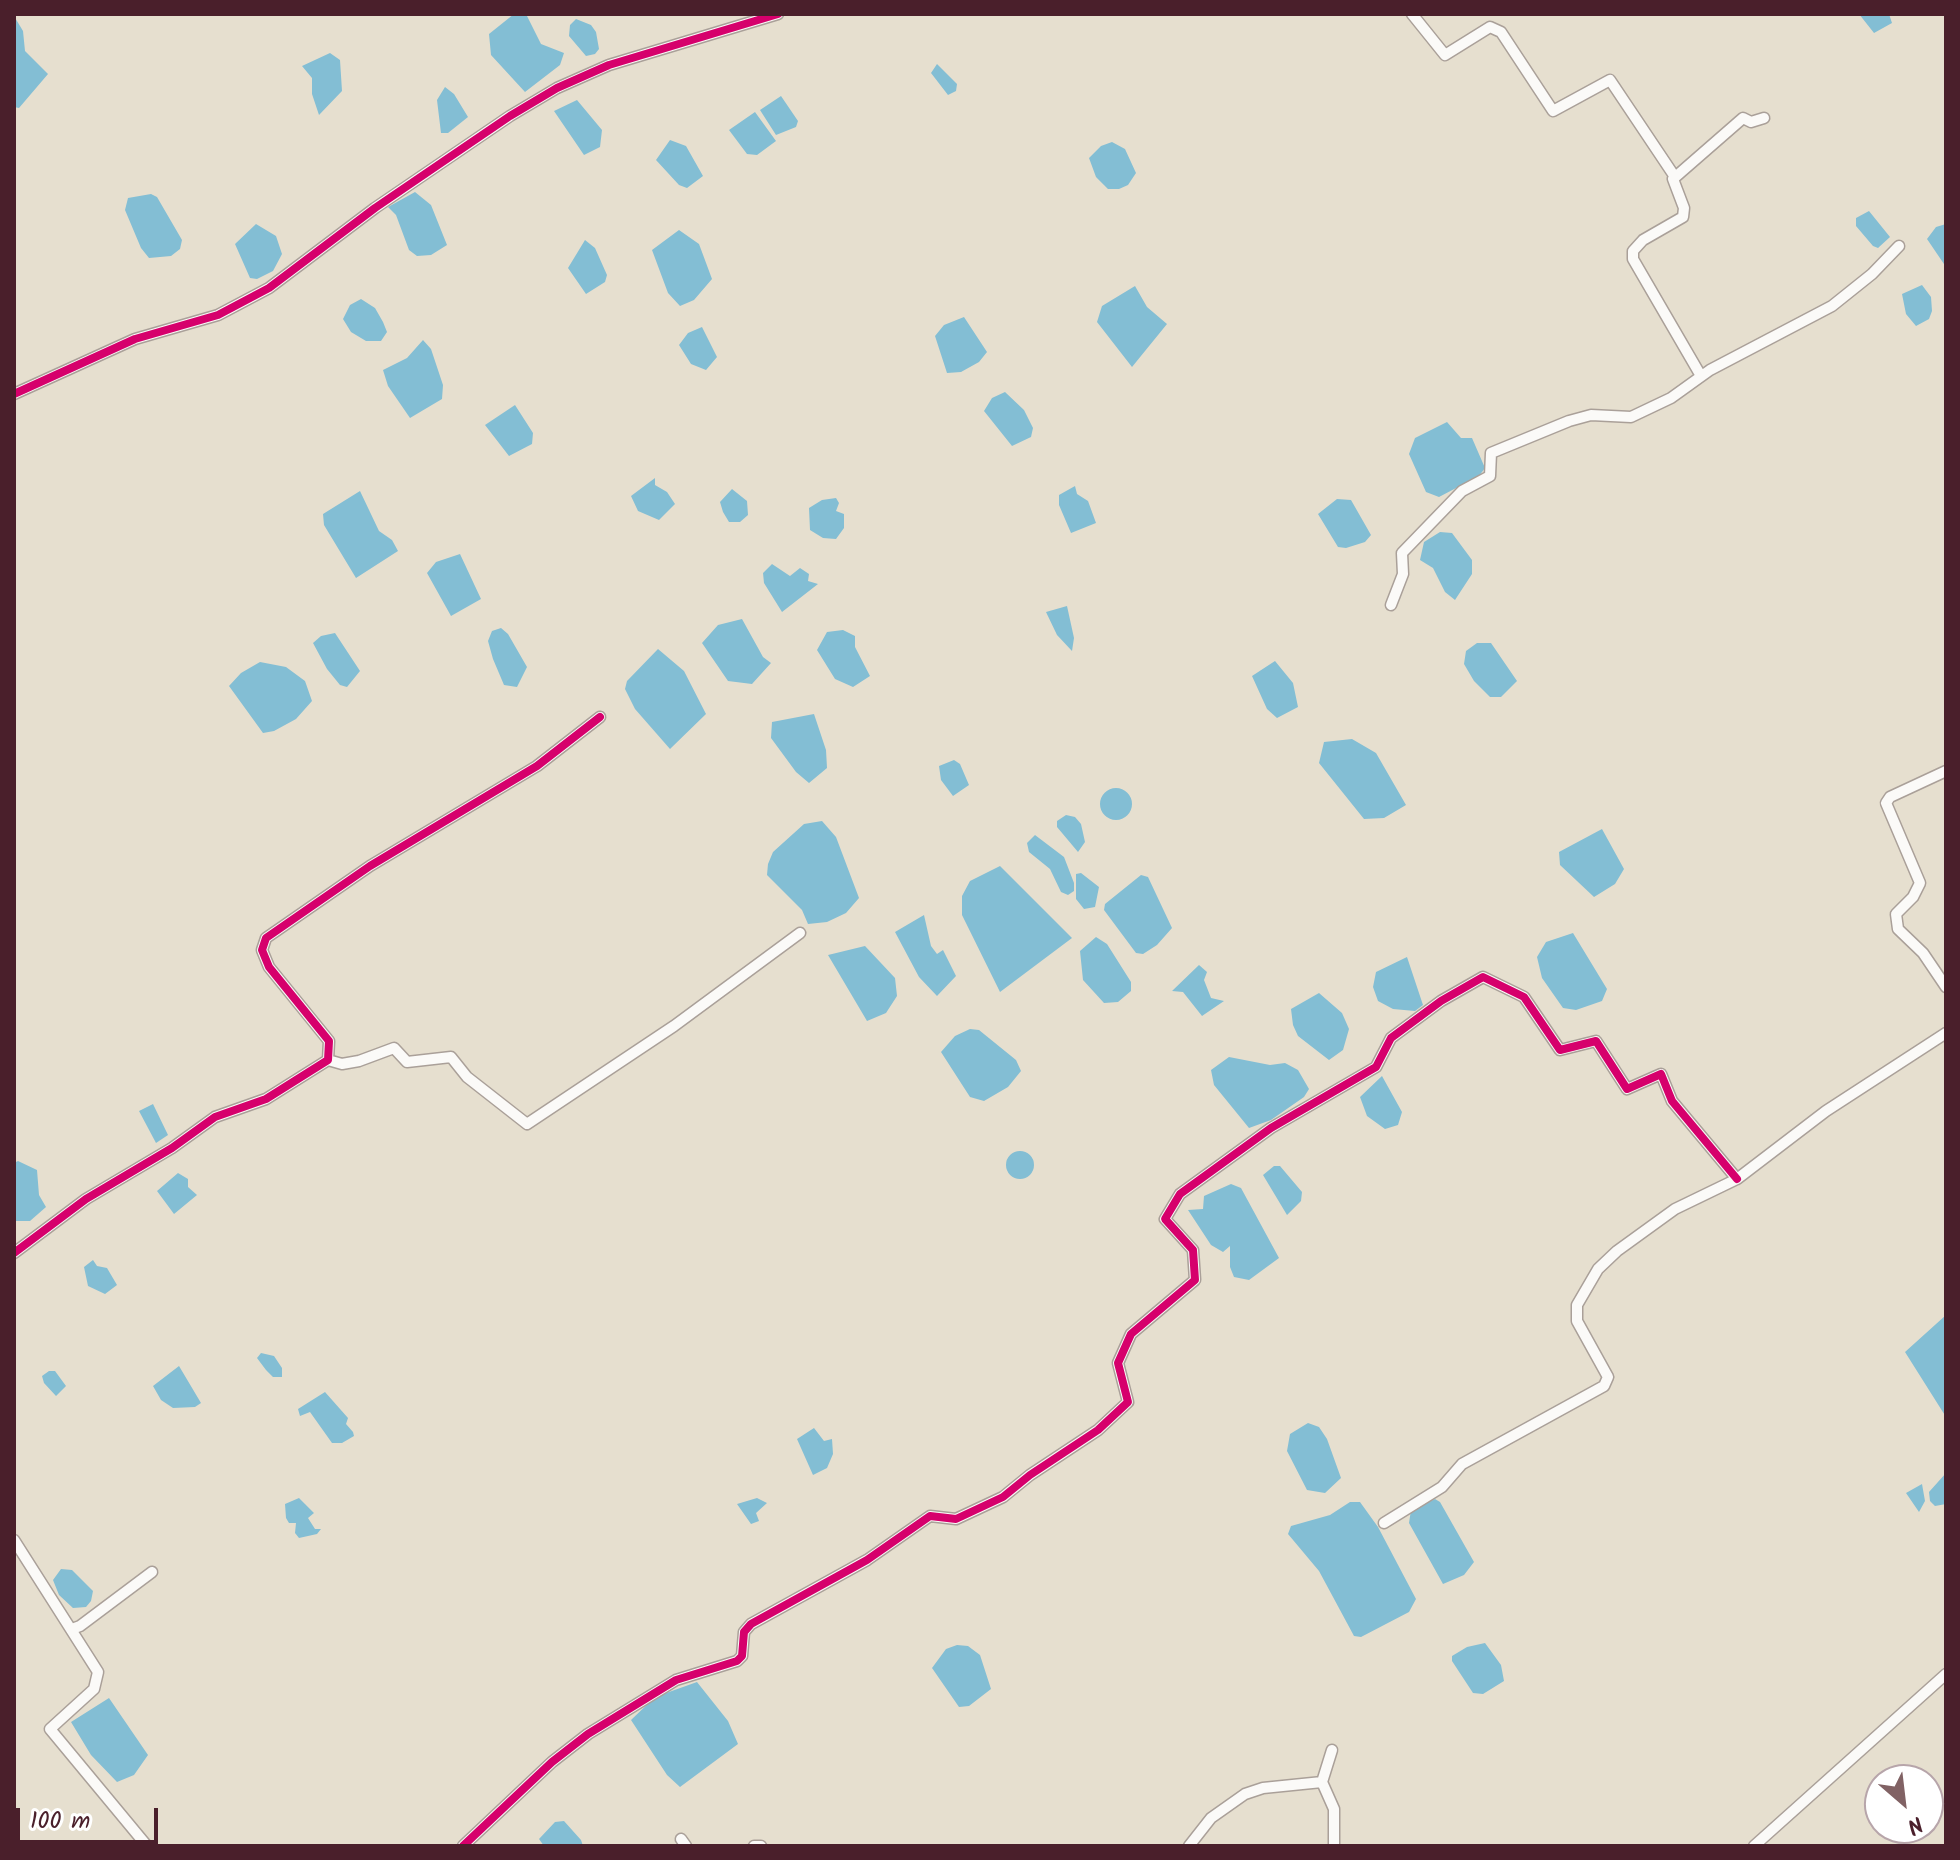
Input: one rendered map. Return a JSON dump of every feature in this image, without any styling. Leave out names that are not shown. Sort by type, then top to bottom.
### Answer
[{"type":"street","points":[[14,394],[135,339],[218,315],[269,288],[375,208],[557,88],[609,65],[778,14]]},
{"type":"street","points":[[1412,14],[1445,55],[1490,27],[1501,32],[1553,111],[1610,80],[1675,177]]},
{"type":"street","points":[[1701,376],[1633,259],[1633,251],[1643,240],[1683,217],[1684,208],[1673,185],[1675,177],[1743,118],[1751,122],[1764,118]]},
{"type":"street","points":[[1391,605],[1403,574],[1402,553],[1462,491],[1490,476],[1491,453],[1591,415],[1631,417],[1671,398],[1701,376],[1832,306],[1872,274],[1899,246]]},
{"type":"street","points":[[328,1060],[329,1041],[269,967],[262,950],[266,938],[370,866],[537,766],[600,717]]},
{"type":"street","points":[[1946,771],[1890,797],[1886,803],[1920,883],[1913,897],[1896,914],[1898,929],[1923,953],[1946,987]]},
{"type":"street","points":[[14,1253],[86,1199],[172,1148],[215,1117],[266,1099],[328,1060],[342,1064],[359,1061],[394,1048],[407,1062],[451,1057],[467,1077],[527,1124],[674,1026],[800,933]]},
{"type":"street","points":[[463,1846],[552,1762],[588,1734],[676,1680],[737,1661],[742,1656],[744,1632],[751,1624],[867,1560],[930,1516],[956,1519],[1003,1497],[1030,1475],[1098,1430],[1128,1402],[1118,1363],[1131,1334],[1195,1280],[1193,1250],[1165,1219],[1180,1194],[1271,1128],[1376,1067],[1391,1038],[1441,1001],[1483,977],[1524,997],[1560,1050],[1596,1041],[1627,1089],[1661,1074],[1672,1101],[1737,1179]]},
{"type":"street","points":[[1384,1523],[1442,1487],[1462,1464],[1604,1386],[1608,1377],[1577,1321],[1577,1305],[1598,1269],[1675,1209],[1737,1179],[1826,1111],[1946,1033]]},
{"type":"street","points":[[14,1540],[98,1672],[94,1689],[50,1729],[147,1846]]},
{"type":"street","points":[[72,1629],[152,1572]]},
{"type":"street","points":[[1754,1846],[1946,1674]]},
{"type":"street","points":[[1332,1750],[1322,1782],[1334,1809],[1334,1846]]},
{"type":"street","points":[[1189,1846],[1211,1818],[1245,1794],[1263,1788],[1322,1782]]},
{"type":"street","points":[[754,1846],[761,1846]]},
{"type":"water","points":[[514,14],[526,14],[541,44],[564,53],[560,65],[525,92],[491,55],[489,34]]},
{"type":"water","points":[[1859,14],[1889,14],[1892,23],[1874,33]]},
{"type":"water","points":[[14,16],[23,31],[25,51],[48,74],[19,108],[14,107]]},
{"type":"water","points":[[576,19],[591,25],[596,32],[599,49],[595,54],[586,56],[569,36],[570,25]]},
{"type":"water","points":[[330,53],[340,60],[342,91],[319,115],[312,94],[312,78],[302,66]]},
{"type":"water","points":[[937,64],[957,84],[956,91],[948,95],[931,73]]},
{"type":"water","points":[[445,87],[454,94],[468,117],[448,133],[441,133],[437,100]]},
{"type":"water","points":[[781,96],[798,121],[796,127],[776,135],[760,110]]},
{"type":"water","points":[[577,100],[602,130],[600,147],[584,155],[554,111]]},
{"type":"water","points":[[755,112],[776,141],[757,155],[747,154],[729,130]]},
{"type":"water","points":[[670,140],[686,146],[703,176],[687,188],[679,185],[656,160]]},
{"type":"water","points":[[1112,142],[1125,149],[1136,173],[1128,185],[1119,189],[1108,189],[1096,177],[1089,158],[1101,146]]},
{"type":"water","points":[[415,192],[431,205],[447,245],[431,255],[417,256],[409,250],[396,215],[388,207]]},
{"type":"water","points":[[151,194],[157,197],[182,240],[180,249],[171,256],[149,258],[141,248],[125,210],[128,198]]},
{"type":"water","points":[[1869,211],[1890,237],[1878,248],[1856,226],[1856,218]]},
{"type":"water","points":[[256,224],[276,236],[282,254],[273,271],[257,279],[250,278],[235,244]]},
{"type":"water","points":[[1946,224],[1946,267],[1927,239],[1936,227]]},
{"type":"water","points":[[679,230],[699,244],[712,279],[694,300],[680,306],[668,293],[652,250]]},
{"type":"water","points":[[585,240],[595,248],[607,275],[605,282],[586,294],[568,268]]},
{"type":"water","points":[[1922,285],[1931,297],[1932,311],[1929,319],[1916,326],[1906,314],[1902,294]]},
{"type":"water","points":[[1135,286],[1147,307],[1167,324],[1132,367],[1097,322],[1102,306]]},
{"type":"water","points":[[361,299],[375,308],[383,322],[387,332],[381,341],[366,341],[351,332],[343,319],[350,305]]},
{"type":"water","points":[[964,317],[987,352],[979,362],[961,372],[947,373],[935,336],[944,325]]},
{"type":"water","points":[[702,327],[717,357],[706,370],[691,364],[679,345],[688,333]]},
{"type":"water","points":[[423,340],[431,349],[443,385],[442,399],[410,418],[388,386],[383,370],[407,358]]},
{"type":"water","points":[[1005,392],[1024,410],[1033,428],[1031,437],[1012,446],[984,411],[992,398]]},
{"type":"water","points":[[515,405],[533,433],[532,444],[509,456],[485,425]]},
{"type":"water","points":[[1447,422],[1461,438],[1472,438],[1485,468],[1479,476],[1439,497],[1426,492],[1409,454],[1415,438]]},
{"type":"water","points":[[655,478],[655,485],[667,492],[675,504],[659,520],[638,511],[631,496]]},
{"type":"water","points":[[1075,486],[1077,494],[1088,501],[1096,523],[1071,533],[1059,505],[1059,495]]},
{"type":"water","points":[[732,489],[747,501],[748,515],[740,522],[729,522],[720,502]]},
{"type":"water","points":[[360,491],[379,531],[392,540],[398,551],[356,578],[324,525],[323,514]]},
{"type":"water","points":[[836,498],[839,503],[836,511],[844,514],[844,528],[836,539],[823,538],[810,530],[809,508],[822,500]]},
{"type":"water","points":[[1337,499],[1351,500],[1371,535],[1365,542],[1346,548],[1338,547],[1318,514]]},
{"type":"water","points":[[1440,532],[1452,533],[1472,560],[1472,574],[1455,600],[1445,592],[1433,568],[1420,560],[1424,542]]},
{"type":"water","points":[[460,554],[481,599],[451,616],[427,573],[436,562]]},
{"type":"water","points":[[772,564],[790,576],[800,568],[809,574],[808,581],[818,584],[782,612],[764,583],[763,573]]},
{"type":"water","points":[[1067,606],[1074,638],[1072,651],[1057,635],[1046,612]]},
{"type":"water","points":[[742,619],[763,657],[771,663],[752,684],[728,681],[702,643],[718,625]]},
{"type":"water","points":[[501,628],[508,634],[527,667],[517,687],[504,685],[488,641],[492,631]]},
{"type":"water","points":[[843,630],[855,636],[855,647],[870,676],[853,687],[835,679],[817,650],[827,632]]},
{"type":"water","points":[[335,633],[360,671],[347,687],[340,685],[327,669],[313,643],[321,636]]},
{"type":"water","points":[[1477,643],[1491,643],[1517,681],[1501,697],[1490,697],[1474,681],[1464,664],[1466,651]]},
{"type":"water","points":[[658,649],[684,671],[706,714],[670,749],[635,709],[625,689],[627,681]]},
{"type":"water","points":[[1275,661],[1293,683],[1298,707],[1277,718],[1267,709],[1252,676]]},
{"type":"water","points":[[260,662],[286,667],[305,681],[312,701],[296,719],[274,731],[263,733],[229,686],[241,673]]},
{"type":"water","points":[[814,714],[826,750],[827,768],[809,783],[796,772],[771,738],[772,722]]},
{"type":"water","points":[[1352,739],[1376,753],[1406,805],[1384,818],[1364,819],[1319,763],[1324,742]]},
{"type":"water","points":[[954,760],[960,764],[969,785],[953,796],[941,780],[939,766]]},
{"type":"water","points":[[1116,788],[1128,792],[1132,804],[1128,816],[1116,820],[1104,816],[1100,804],[1104,792]]},
{"type":"water","points":[[1066,815],[1075,817],[1081,824],[1085,842],[1078,852],[1057,827],[1057,821]]},
{"type":"water","points":[[822,821],[836,837],[859,898],[846,913],[827,922],[808,924],[802,910],[767,875],[768,864],[773,852],[804,824]]},
{"type":"water","points":[[1602,829],[1624,869],[1615,884],[1594,897],[1560,865],[1559,852]]},
{"type":"water","points":[[1035,835],[1064,857],[1074,883],[1074,891],[1068,895],[1061,892],[1050,869],[1029,852],[1027,843]]},
{"type":"water","points":[[1000,866],[1072,938],[1000,992],[962,915],[962,896],[970,881]]},
{"type":"water","points":[[1081,873],[1099,887],[1095,907],[1084,909],[1076,899],[1076,874]]},
{"type":"water","points":[[1141,875],[1148,877],[1172,928],[1157,945],[1143,954],[1136,953],[1104,910],[1105,904]]},
{"type":"water","points":[[924,915],[931,946],[937,954],[943,950],[956,976],[937,996],[919,977],[895,932]]},
{"type":"water","points":[[1573,933],[1607,989],[1602,1001],[1576,1010],[1563,1008],[1542,978],[1537,957],[1546,942]]},
{"type":"water","points":[[1096,937],[1107,944],[1131,982],[1131,991],[1118,1002],[1104,1003],[1083,980],[1080,951]]},
{"type":"water","points":[[865,946],[895,978],[897,996],[886,1013],[867,1021],[828,955]]},
{"type":"water","points":[[1407,957],[1423,1005],[1415,1011],[1393,1009],[1378,1001],[1373,987],[1376,972]]},
{"type":"water","points":[[1199,965],[1207,972],[1204,980],[1211,998],[1224,1001],[1202,1016],[1183,992],[1172,991]]},
{"type":"water","points":[[1319,993],[1342,1013],[1349,1029],[1343,1050],[1329,1060],[1298,1036],[1293,1025],[1291,1009]]},
{"type":"water","points":[[970,1029],[979,1030],[1016,1060],[1021,1071],[1008,1087],[984,1101],[970,1097],[941,1052],[955,1036]]},
{"type":"water","points":[[1229,1057],[1270,1065],[1285,1063],[1298,1070],[1309,1089],[1304,1097],[1271,1120],[1249,1128],[1214,1085],[1211,1070]]},
{"type":"water","points":[[1382,1076],[1402,1112],[1398,1125],[1385,1129],[1367,1116],[1360,1097]]},
{"type":"water","points":[[153,1104],[168,1135],[156,1143],[139,1111]]},
{"type":"water","points":[[1020,1151],[1030,1155],[1034,1165],[1030,1175],[1020,1179],[1010,1175],[1006,1165],[1010,1155]]},
{"type":"water","points":[[18,1161],[37,1170],[39,1195],[46,1207],[30,1221],[14,1221],[14,1163]]},
{"type":"water","points":[[1274,1166],[1280,1166],[1302,1192],[1301,1201],[1287,1215],[1263,1175]]},
{"type":"water","points":[[178,1173],[188,1179],[188,1187],[197,1195],[174,1214],[157,1191]]},
{"type":"water","points":[[1231,1184],[1241,1188],[1279,1258],[1249,1280],[1234,1277],[1230,1267],[1230,1246],[1223,1252],[1211,1245],[1188,1210],[1203,1209],[1204,1196]]},
{"type":"water","points":[[93,1260],[97,1266],[107,1268],[117,1285],[105,1294],[88,1286],[84,1267]]},
{"type":"water","points":[[1946,1315],[1946,1417],[1905,1352]]},
{"type":"water","points":[[261,1353],[274,1356],[282,1368],[282,1377],[273,1377],[266,1370],[257,1358]]},
{"type":"water","points":[[179,1366],[201,1403],[195,1407],[173,1408],[161,1400],[153,1386]]},
{"type":"water","points":[[55,1371],[66,1386],[56,1396],[42,1376]]},
{"type":"water","points":[[325,1392],[348,1418],[346,1424],[353,1432],[354,1436],[342,1443],[332,1443],[310,1412],[300,1416],[298,1409]]},
{"type":"water","points":[[1308,1423],[1319,1427],[1327,1439],[1341,1478],[1325,1493],[1307,1490],[1287,1451],[1290,1434]]},
{"type":"water","points":[[814,1428],[824,1441],[832,1439],[833,1454],[827,1468],[813,1475],[797,1439]]},
{"type":"water","points":[[1946,1473],[1946,1504],[1935,1506],[1930,1501],[1929,1492]]},
{"type":"water","points":[[1922,1484],[1925,1501],[1919,1512],[1906,1493]]},
{"type":"water","points":[[299,1498],[314,1513],[308,1518],[315,1529],[321,1529],[317,1534],[299,1538],[295,1533],[296,1523],[289,1523],[286,1518],[285,1504]]},
{"type":"water","points":[[757,1498],[767,1503],[756,1513],[759,1521],[751,1524],[737,1504]]},
{"type":"water","points":[[1435,1499],[1440,1502],[1474,1562],[1464,1575],[1443,1584],[1409,1523],[1411,1510]]},
{"type":"water","points":[[1350,1502],[1360,1502],[1378,1527],[1416,1599],[1409,1612],[1361,1637],[1354,1636],[1319,1571],[1288,1534],[1291,1526],[1330,1515]]},
{"type":"water","points":[[61,1569],[72,1570],[93,1591],[86,1607],[73,1608],[59,1595],[53,1580]]},
{"type":"water","points":[[1485,1643],[1501,1665],[1504,1681],[1483,1694],[1473,1693],[1452,1661],[1452,1656],[1467,1647]]},
{"type":"water","points":[[957,1645],[968,1646],[980,1655],[991,1689],[969,1706],[959,1707],[932,1668],[946,1649]]},
{"type":"water","points":[[697,1682],[728,1721],[738,1744],[680,1787],[667,1775],[631,1720],[655,1697]]},
{"type":"water","points":[[109,1698],[148,1755],[134,1775],[117,1782],[91,1755],[71,1722]]},
{"type":"water","points":[[564,1821],[583,1846],[544,1846],[539,1839],[555,1822]]},
{"type":"cycle path","points":[[14,394],[135,339],[218,315],[269,288],[375,208],[510,116],[557,88],[609,65],[778,14]]},
{"type":"cycle path","points":[[14,1253],[86,1199],[172,1148],[215,1117],[266,1099],[328,1060],[329,1041],[269,967],[262,950],[266,938],[370,866],[537,766],[600,717]]},
{"type":"cycle path","points":[[463,1846],[552,1762],[588,1734],[676,1680],[737,1661],[742,1656],[744,1632],[751,1624],[867,1560],[930,1516],[956,1519],[1003,1497],[1030,1475],[1098,1430],[1128,1402],[1118,1363],[1131,1334],[1195,1280],[1193,1250],[1165,1219],[1180,1194],[1271,1128],[1376,1067],[1391,1038],[1441,1001],[1483,977],[1524,997],[1560,1050],[1596,1041],[1627,1089],[1661,1074],[1672,1101],[1737,1179]]}]
